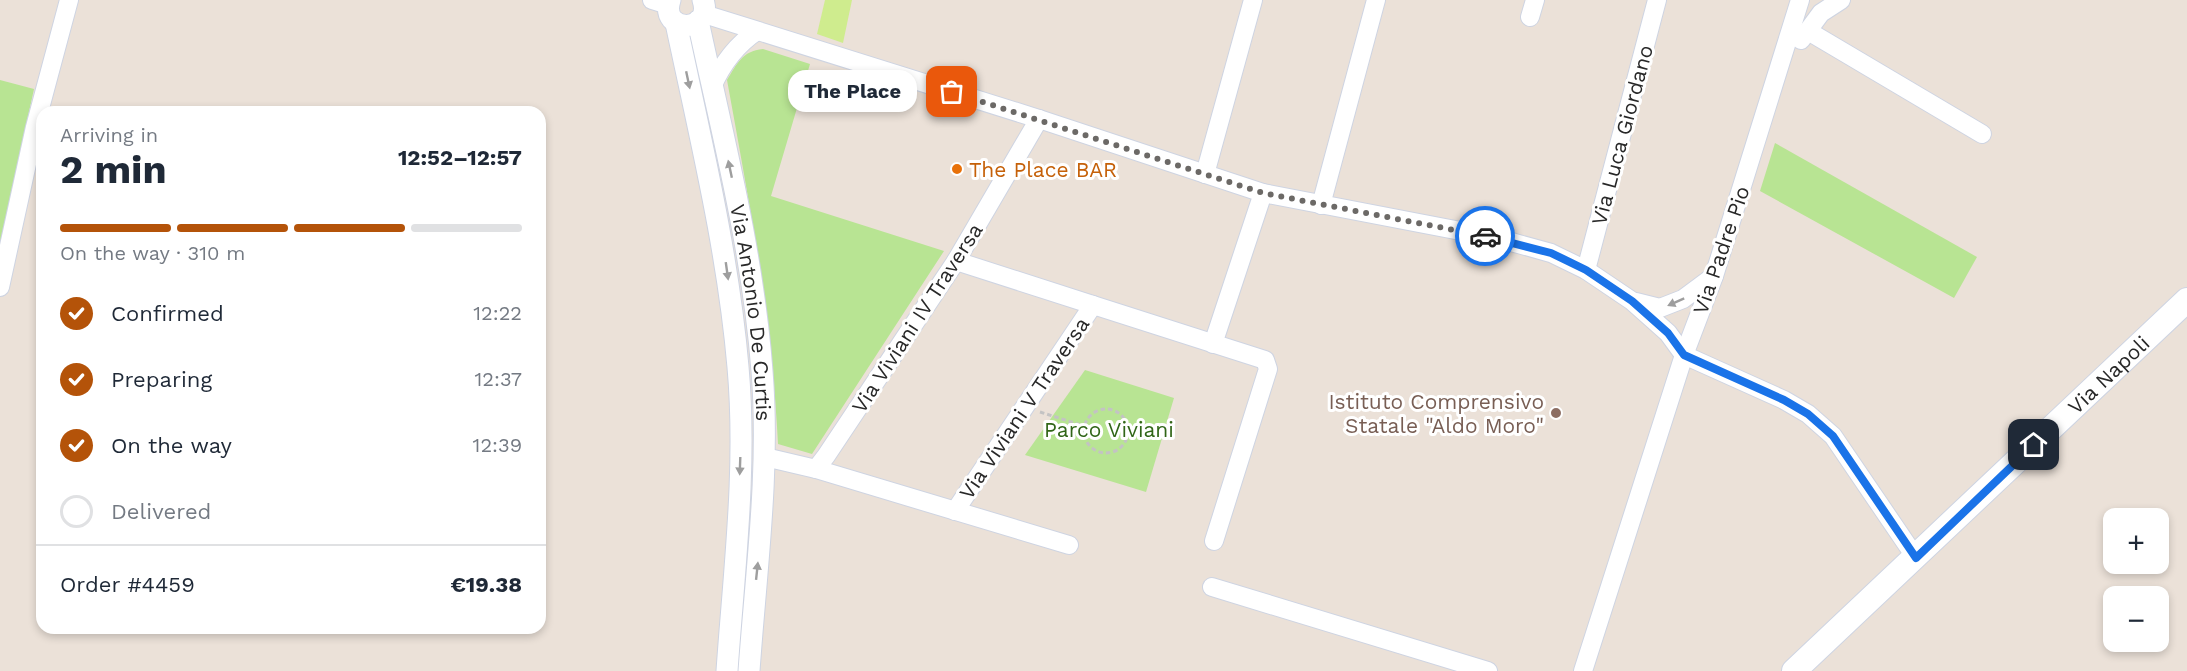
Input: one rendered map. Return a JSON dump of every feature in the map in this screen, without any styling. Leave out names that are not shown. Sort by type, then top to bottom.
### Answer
[{"type":"main road","name":"Via Napoli","points":[[1794,671],[2187,300]]},
{"type":"street","points":[[41,106],[69,0]]},
{"type":"street","points":[[1205,174],[1253,0]]},
{"type":"street","points":[[1321,205],[1376,0]]},
{"type":"street","name":"Via Luca Giordano","points":[[1586,270],[1657,0]]},
{"type":"street","name":"Via Padre Pio","points":[[1583,671],[1684,355],[1714,276],[1800,0]]},
{"type":"street","points":[[1778,74],[1821,13],[1841,0]]},
{"type":"street","name":"Via Antonio De Curtis","points":[[667,7],[688,26],[702,12]]},
{"type":"street","name":"Via Antonio De Curtis","points":[[667,7],[722,239],[738,368],[741,448],[727,671]]},
{"type":"street","points":[[702,12],[1040,119],[1263,193],[1497,238],[1551,253],[1586,270],[1632,301],[1668,333],[1684,355],[1784,400],[1808,414],[1833,436],[1916,558]]},
{"type":"street","name":"Via Antonio De Curtis","points":[[702,12],[712,87],[750,264],[762,372],[764,498],[749,671]]},
{"type":"street","points":[[712,87],[720,69],[742,40],[757,31]]},
{"type":"street","points":[[1808,31],[1982,134]]},
{"type":"street","name":"Via Viviani IV Traversa","points":[[816,469],[956,261],[1040,119]]},
{"type":"street","points":[[0,287],[36,123]]},
{"type":"street","points":[[1214,344],[1263,193]]},
{"type":"street","name":"Via Viviani V Traversa","points":[[956,261],[1265,360],[1268,369],[1214,541]]},
{"type":"street","points":[[1632,301],[1660,308],[1683,299],[1714,276]]},
{"type":"street","name":"Via Viviani V Traversa","points":[[955,511],[1093,305]]},
{"type":"street","points":[[765,457],[816,469],[1070,545]]},
{"type":"street","points":[[1212,587],[1488,671]]},
{"type":"street","points":[[731,607],[753,609]]},
{"type":"path","points":[[1025,407],[1084,426]]},
{"type":"path","points":[[1099,409],[1114,410],[1125,419],[1126,439],[1117,450],[1104,453],[1097,451],[1086,441],[1084,426],[1087,418],[1099,409]]},
{"type":"green space","points":[[825,0],[852,0],[843,43],[817,34]]},
{"type":"green space","points":[[763,49],[810,64],[771,196],[944,251],[812,454],[778,444],[765,307],[727,80],[745,55]]},
{"type":"green space","points":[[0,80],[34,89],[0,245]]},
{"type":"green space","points":[[1775,143],[1977,257],[1954,298],[1760,191]]},
{"type":"green space","name":"Parco Viviani","points":[[1085,370],[1174,398],[1146,492],[1025,455]]},
{"type":"way so far","points":[[952,92],[1263,193],[1485,236]]},
{"type":"place","name":"The Place","points":[[952,92]]},
{"type":"place","name":"The Place BAR","points":[[957,169]]},
{"type":"place","name":"Istituto Comprensivo Statale \"Aldo Moro\"","points":[[1556,413]]},
{"type":"route","points":[[1485,236],[1551,253],[1586,270],[1632,301],[1668,333],[1684,355],[1784,400],[1808,414],[1833,436],[1916,558],[2034,445]]}]
